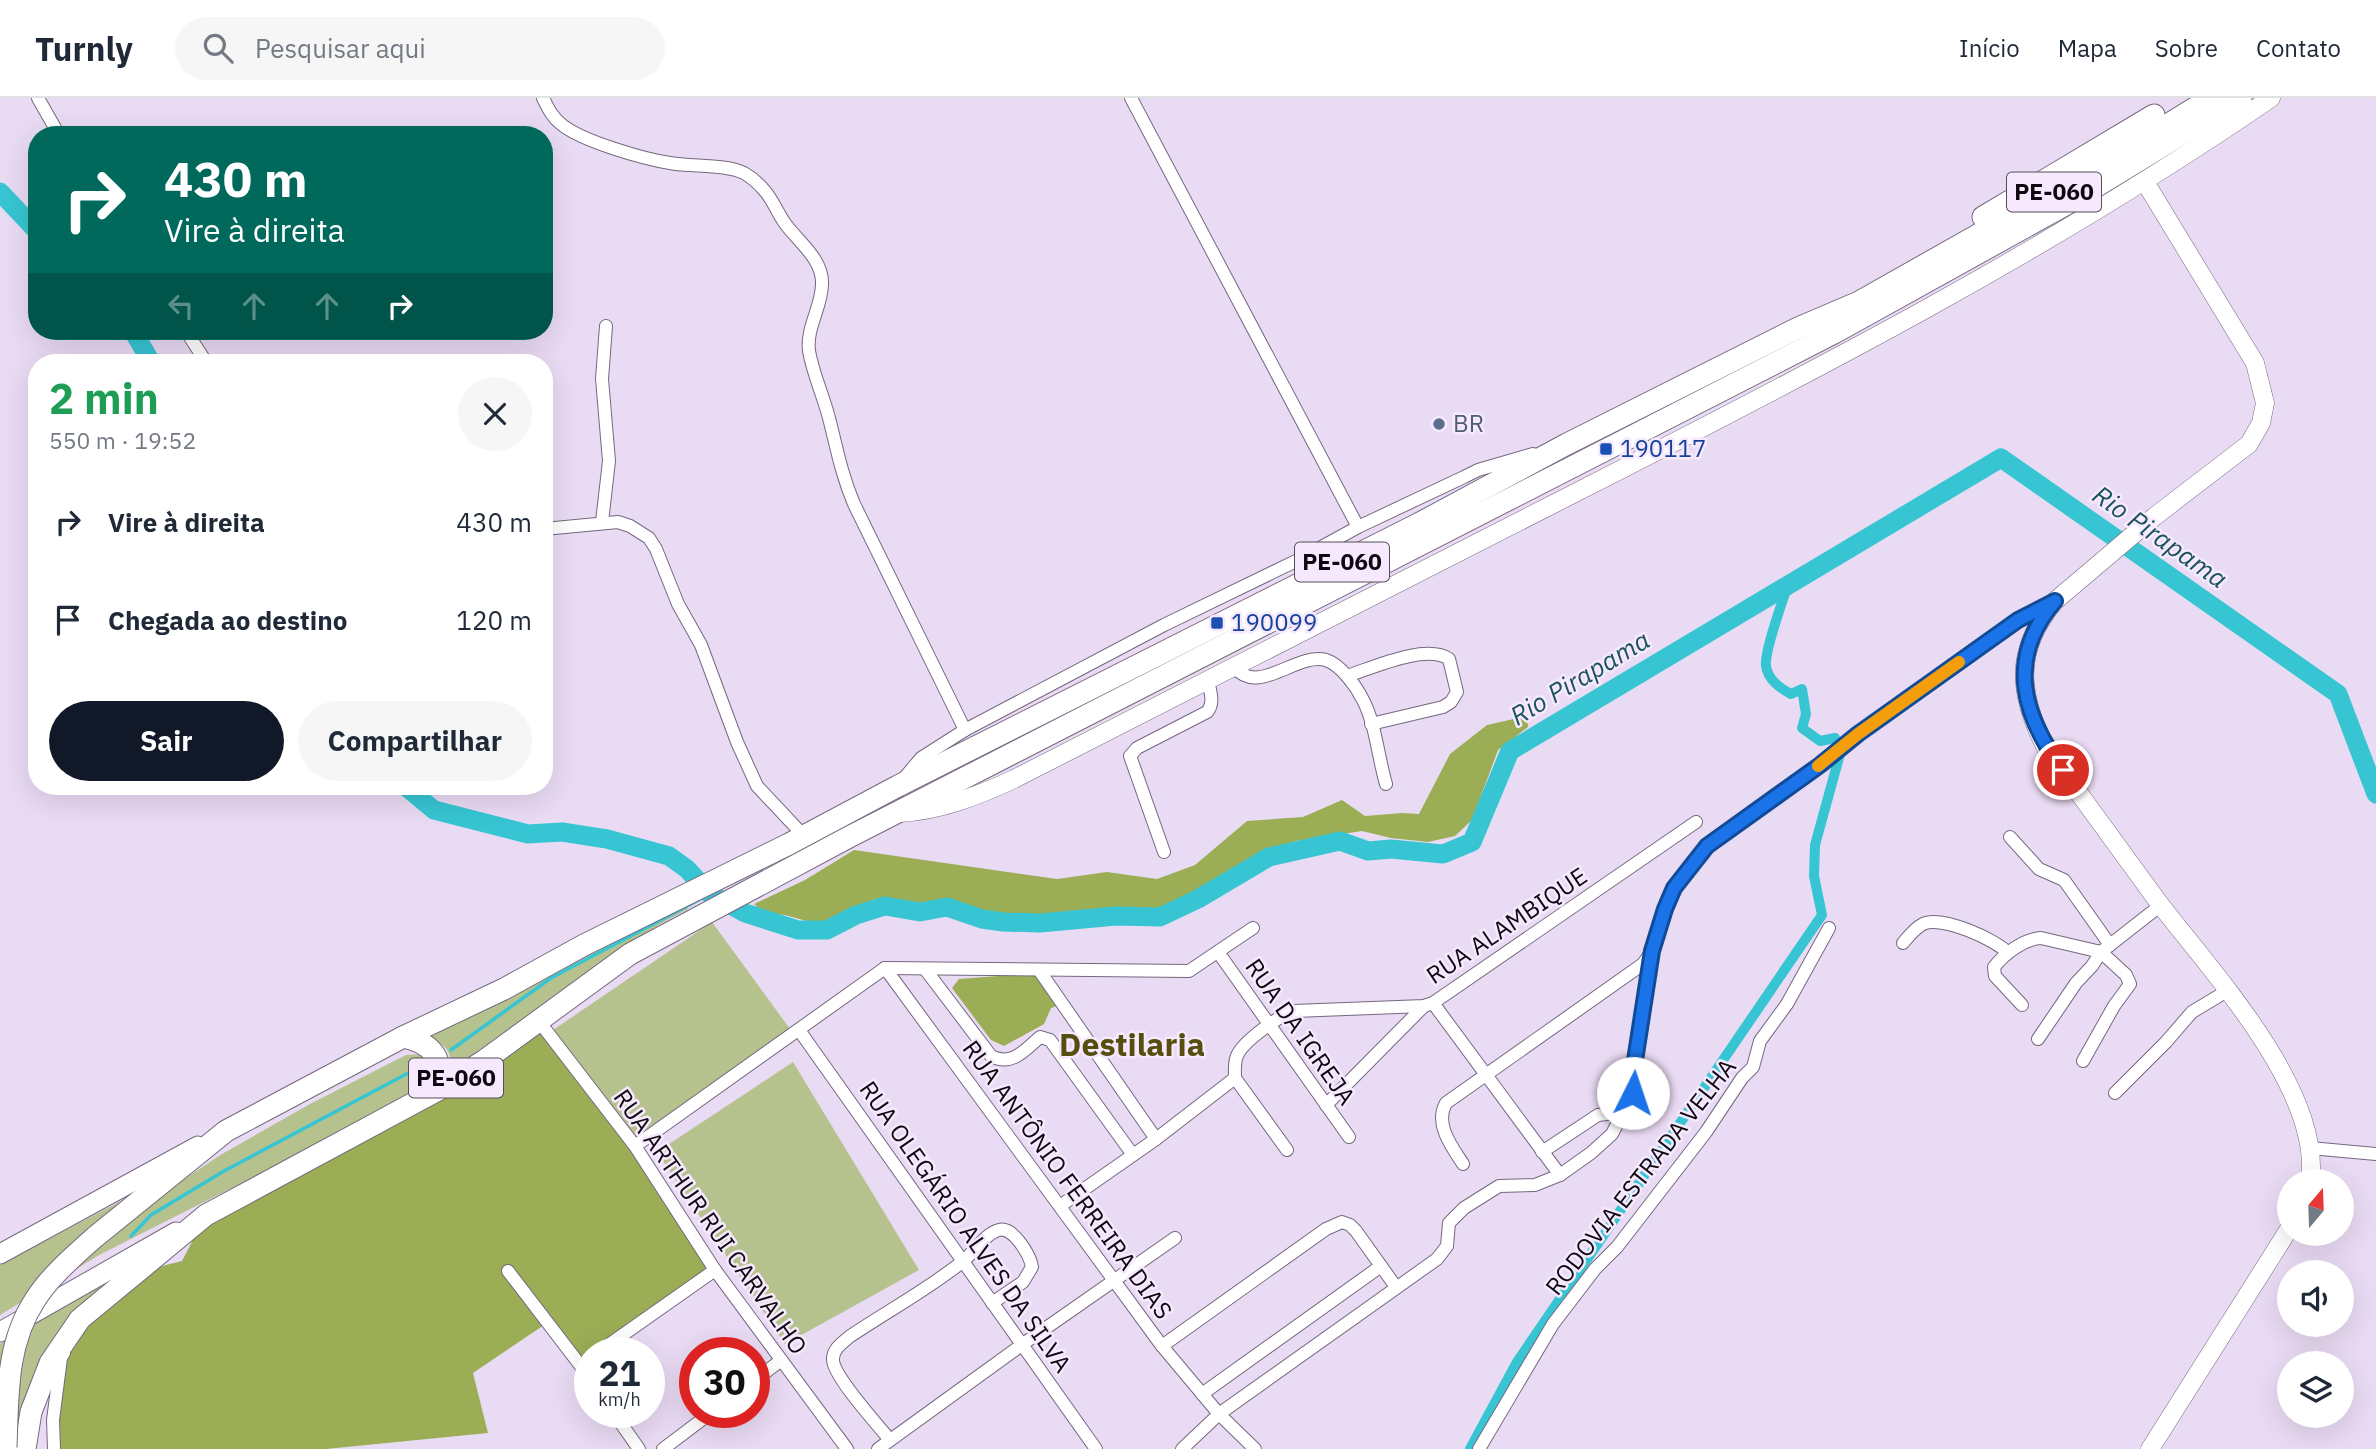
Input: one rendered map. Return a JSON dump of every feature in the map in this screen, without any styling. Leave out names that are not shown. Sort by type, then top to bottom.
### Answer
[{"type":"highway","points":[[1895,283],[1974,223],[2183,98]]},
{"type":"highway","name":"PE-060","points":[[12,1448],[27,1429],[37,1394],[54,1355],[80,1319],[206,1215],[438,1090],[485,1060],[630,954],[692,920],[797,848],[898,786],[1420,523],[1567,444],[1798,328],[1895,283],[2112,159],[2211,98]]},
{"type":"highway","name":"PE-060","points":[[12,1448],[9,1373],[18,1333],[36,1298],[60,1269],[95,1237],[226,1131],[403,1037],[504,989],[584,945],[682,897],[797,848],[896,813],[1834,333],[2062,206],[2241,98]]},
{"type":"highway","points":[[403,1037],[422,1043],[436,1056],[441,1071],[438,1090]]},
{"type":"main road","points":[[896,813],[929,810],[988,791],[1802,378],[2028,253],[2145,182],[2270,98]]},
{"type":"main road","points":[[2145,182],[2255,363],[2265,403],[2261,423],[2249,444],[2091,568],[2044,613],[2028,650],[2024,691],[2027,706],[2046,748],[2271,1054],[2291,1088],[2300,1112],[2310,1148],[2312,1169]]},
{"type":"main road","points":[[0,1254],[226,1131]]},
{"type":"main road","points":[[0,1332],[206,1215]]},
{"type":"main road","points":[[2150,1449],[2278,1246]]},
{"type":"street","points":[[38,98],[54,126]]},
{"type":"street","points":[[543,98],[549,111],[571,132],[646,158],[745,173],[765,192],[786,225],[814,260],[821,271],[822,285],[812,318],[809,350],[840,471],[853,504],[965,730]]},
{"type":"street","points":[[1131,98],[1358,527]]},
{"type":"street","points":[[603,522],[609,461],[602,379],[607,326]]},
{"type":"street","points":[[898,786],[921,758],[965,730],[1164,625],[1298,560],[1358,527],[1491,466],[1567,444]]},
{"type":"street","points":[[553,528],[618,522],[649,538],[678,604],[701,645],[737,742],[757,786],[797,848]]},
{"type":"street","points":[[1182,1449],[1219,1414],[1444,1253],[1449,1223],[1464,1208],[1499,1186],[1535,1185],[1560,1175],[1602,1144],[1612,1134],[1633,1093],[1634,1067],[1652,951],[1665,909],[1674,888],[1707,846],[2018,620],[2055,601]]},
{"type":"street","points":[[1347,676],[1412,656],[1437,654],[1450,659],[1457,692],[1451,702],[1371,724]]},
{"type":"street","points":[[1234,667],[1240,674],[1252,677],[1326,660],[1347,676],[1364,701],[1385,784]]},
{"type":"street","points":[[1164,852],[1130,755],[1137,748],[1207,712],[1212,701],[1208,681]]},
{"type":"street","name":"RUA ALAMBIQUE","points":[[1235,1078],[1237,1055],[1281,1016],[1294,1011],[1429,1004],[1696,822]]},
{"type":"street","points":[[2010,837],[2039,869],[2064,880],[2130,984],[2114,1006],[2083,1061]]},
{"type":"street","points":[[2038,1039],[2076,983],[2092,967],[2105,948],[2161,905]]},
{"type":"street","points":[[1903,943],[1917,928],[1930,922],[1973,932],[2002,946],[2008,953]]},
{"type":"street","points":[[635,1146],[885,968],[1189,971],[1253,928]]},
{"type":"street","name":"RODOVIA ESTRADA VELHA","points":[[1479,1449],[1553,1324],[1595,1269],[1618,1247],[1706,1132],[1742,1078],[1753,1067],[1760,1041],[1787,1004],[1829,929]]},
{"type":"street","points":[[2022,1005],[1993,971],[2008,953],[2026,942],[2041,939],[2105,948]]},
{"type":"street","points":[[1463,1164],[1444,1136],[1443,1108],[1446,1102],[1638,969],[1652,951]]},
{"type":"street","name":"RUA DA IGREJA","points":[[1218,952],[1349,1136]]},
{"type":"street","name":"RUA ANTÔNIO FERREIRA DIAS","points":[[885,968],[1162,1346],[1219,1414],[1255,1449]]},
{"type":"street","points":[[925,969],[991,1056],[1006,1061],[1015,1058],[1040,1037],[1050,1040],[1133,1155]]},
{"type":"street","points":[[1039,970],[1156,1139]]},
{"type":"street","points":[[2115,1093],[2192,1012],[2227,991]]},
{"type":"street","points":[[1326,1105],[1429,1004],[1560,1175]]},
{"type":"street","name":"RUA ARTHUR RUI CARVALHO","points":[[538,1020],[635,1146],[715,1270],[780,1362],[847,1449]]},
{"type":"street","name":"RUA OLEGÁRIO ALVES DA SILVA","points":[[799,1030],[1096,1449]]},
{"type":"street","points":[[1059,1206],[1156,1139],[1235,1078],[1287,1150]]},
{"type":"street","points":[[1542,1152],[1598,1115],[1624,1112]]},
{"type":"street","points":[[2310,1148],[2376,1154]]},
{"type":"street","points":[[1162,1346],[1335,1224],[1342,1222],[1350,1225],[1396,1287]]},
{"type":"street","points":[[890,1440],[844,1382],[834,1364],[836,1349],[849,1337],[963,1262],[996,1231],[1009,1231],[1031,1260],[1032,1267],[1030,1275],[1023,1282],[992,1303]]},
{"type":"street","points":[[878,1449],[1175,1238]]},
{"type":"street","points":[[1202,1394],[1381,1266]]},
{"type":"street","points":[[620,1337],[715,1270]]},
{"type":"street","points":[[508,1271],[574,1348]]},
{"type":"street","points":[[54,1449],[53,1420],[61,1358],[70,1342],[112,1302],[138,1272]]},
{"type":"street","points":[[770,1369],[780,1362]]},
{"type":"street","points":[[624,1428],[639,1449]]},
{"type":"street","points":[[663,1449],[691,1428]]},
{"type":"green space","points":[[1527,716],[1528,727],[1498,750],[1472,820],[1455,836],[1428,842],[1391,838],[1362,831],[1296,841],[1263,852],[1164,909],[1022,917],[975,911],[949,901],[923,903],[875,899],[821,925],[785,915],[764,913],[754,904],[805,880],[854,850],[1057,879],[1107,872],[1157,879],[1195,865],[1247,821],[1303,817],[1342,800],[1365,816],[1419,814],[1450,754],[1487,725]]},
{"type":"green space","points":[[686,904],[688,909],[632,942],[452,1068],[446,1048],[428,1038]]},
{"type":"green space","points":[[712,922],[790,1029],[636,1139],[553,1030]]},
{"type":"green space","points":[[1036,973],[1057,1006],[1051,1008],[1044,1024],[1004,1046],[991,1040],[952,988],[959,979]]},
{"type":"green space","points":[[538,1020],[635,1146],[714,1270],[619,1337],[574,1337],[574,1355],[547,1323],[473,1373],[488,1433],[326,1449],[57,1449],[50,1363],[138,1272],[182,1261],[206,1215]]},
{"type":"green space","points":[[426,1054],[432,1077],[420,1089],[384,1111],[101,1254],[0,1315],[0,1265],[138,1192],[160,1195],[222,1154],[310,1104],[406,1055]]},
{"type":"green space","points":[[793,1062],[919,1270],[785,1344],[657,1152]]},
{"type":"green space","points":[[136,1260],[49,1346],[34,1374],[21,1408],[15,1449],[0,1378],[0,1344]]},
{"type":"waterway","name":"Rio Pirapama","points":[[0,192],[28,222]]},
{"type":"waterway","name":"Rio Pirapama","points":[[138,340],[146,354]]},
{"type":"waterway","name":"Rio Pirapama","points":[[416,795],[434,810],[528,834],[562,832],[607,839],[669,856],[687,869],[710,894],[745,913],[798,930],[827,930],[856,915],[885,906],[920,912],[947,907],[982,919],[1003,922],[1040,923],[1116,916],[1160,917],[1198,899],[1269,857],[1340,841],[1368,851],[1391,849],[1443,854],[1472,842],[1510,751],[2001,458],[2338,694],[2376,794]]},
{"type":"waterway","points":[[1470,1449],[1517,1362],[1822,915],[1814,876],[1815,845],[1840,754],[1835,738],[1820,741],[1802,728],[1806,714],[1802,689],[1791,694],[1775,683],[1767,671],[1768,649],[1788,584]]},
{"type":"waterway","points":[[451,1050],[551,978],[710,894]]},
{"type":"waterway","points":[[131,1236],[151,1215],[224,1171],[427,1063]]},
{"type":"slow traffic","points":[[1818,766],[1959,662]]},
{"type":"place","name":"BR","points":[[1439,424]]},
{"type":"place","name":"190117","points":[[1606,449]]},
{"type":"place","name":"190099","points":[[1217,623]]},
{"type":"district","name":"Destilaria","points":[[1132,1045]]},
{"type":"route","points":[[1633,1093],[1634,1067],[1650,958],[1665,909],[1674,888],[1688,868],[1707,846],[1820,765],[1858,734],[2018,620],[2055,601],[2044,613],[2028,650],[2024,691],[2034,725],[2046,748],[2063,770]]}]
